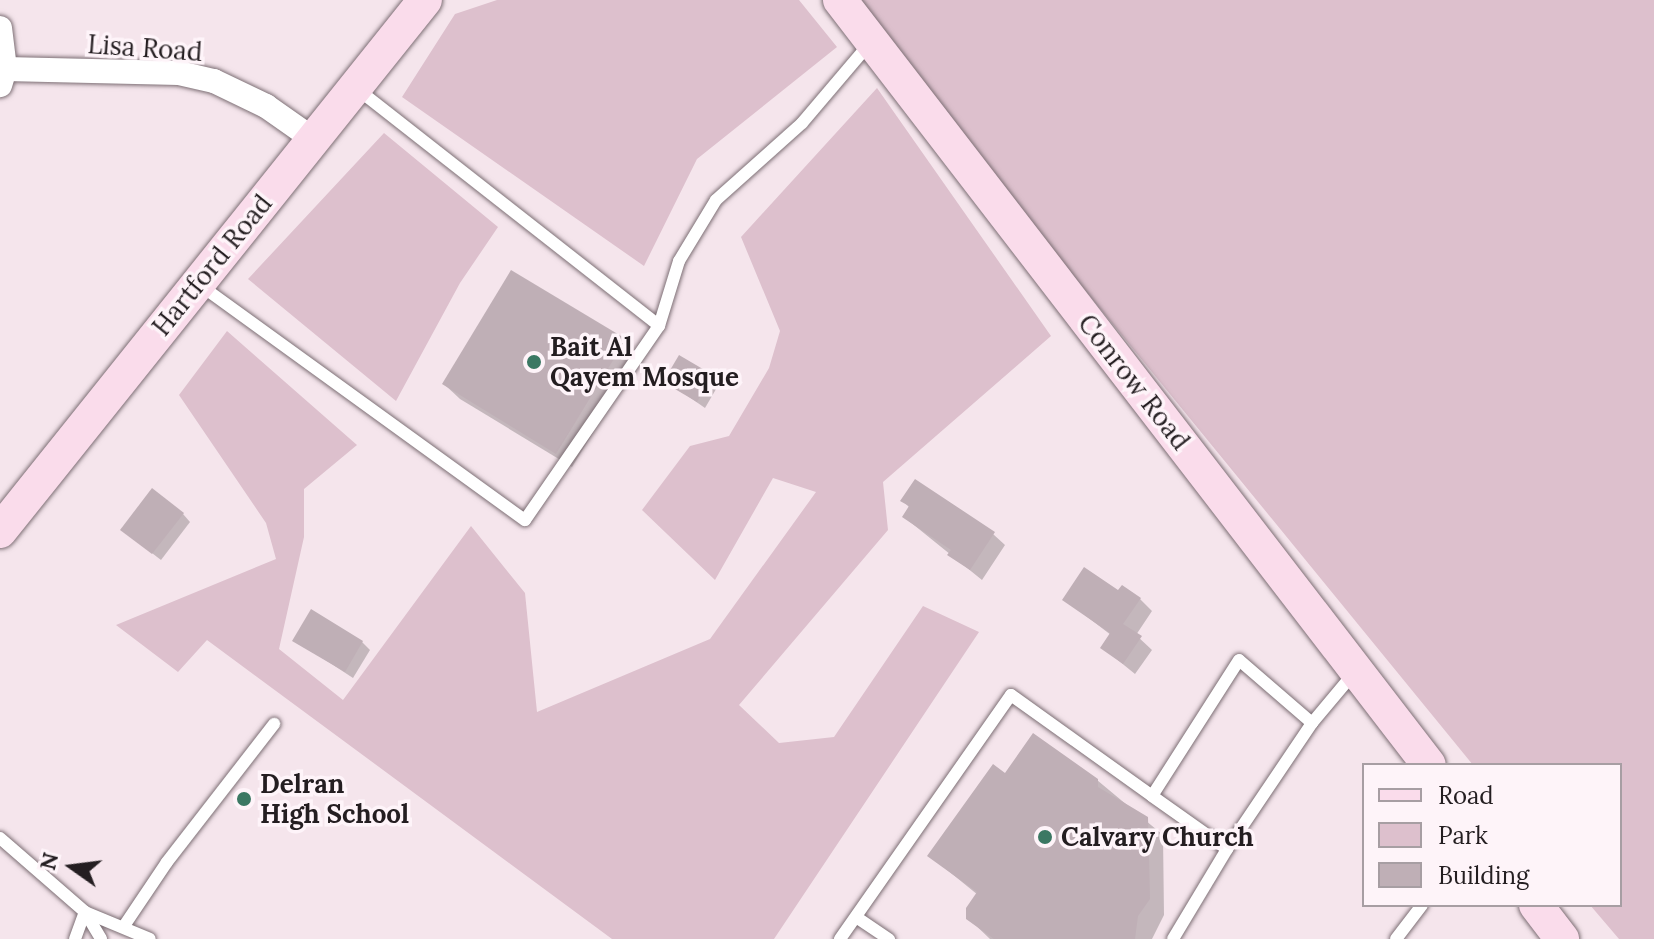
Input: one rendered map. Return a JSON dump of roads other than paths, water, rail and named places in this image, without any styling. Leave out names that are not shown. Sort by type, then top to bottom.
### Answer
[{"type":"street","name":"Hartford Road","points":[[0,531],[425,0]]},
{"type":"street","name":"Conrow Road","points":[[840,0],[1427,763]]},
{"type":"street","points":[[0,28],[2,77]]},
{"type":"street","name":"Lisa Road","points":[[2,77],[179,73],[214,81],[266,106],[313,139]]},
{"type":"street","points":[[1538,907],[1562,939]]},
{"type":"lane","points":[[198,283],[525,520],[659,326],[679,261],[716,200],[802,123],[872,42]]},
{"type":"lane","points":[[355,87],[659,326]]},
{"type":"lane","points":[[1152,796],[1239,660],[1312,723]]},
{"type":"lane","points":[[1173,939],[1227,849],[1312,723],[1356,671]]},
{"type":"lane","points":[[840,939],[1011,695],[1227,849]]},
{"type":"lane","points":[[124,926],[167,862],[274,724]]},
{"type":"lane","points":[[0,838],[85,912],[101,939]]},
{"type":"lane","points":[[1396,939],[1420,907]]},
{"type":"lane","points":[[85,912],[150,939]]},
{"type":"lane","points":[[75,939],[85,912]]},
{"type":"lane","points":[[856,917],[889,939]]},
{"type":"place","name":"Bait Al Qayem Mosque","points":[[534,362]]},
{"type":"place","name":"Delran High School","points":[[244,799]]},
{"type":"place","name":"Calvary Church","points":[[1045,837]]}]
